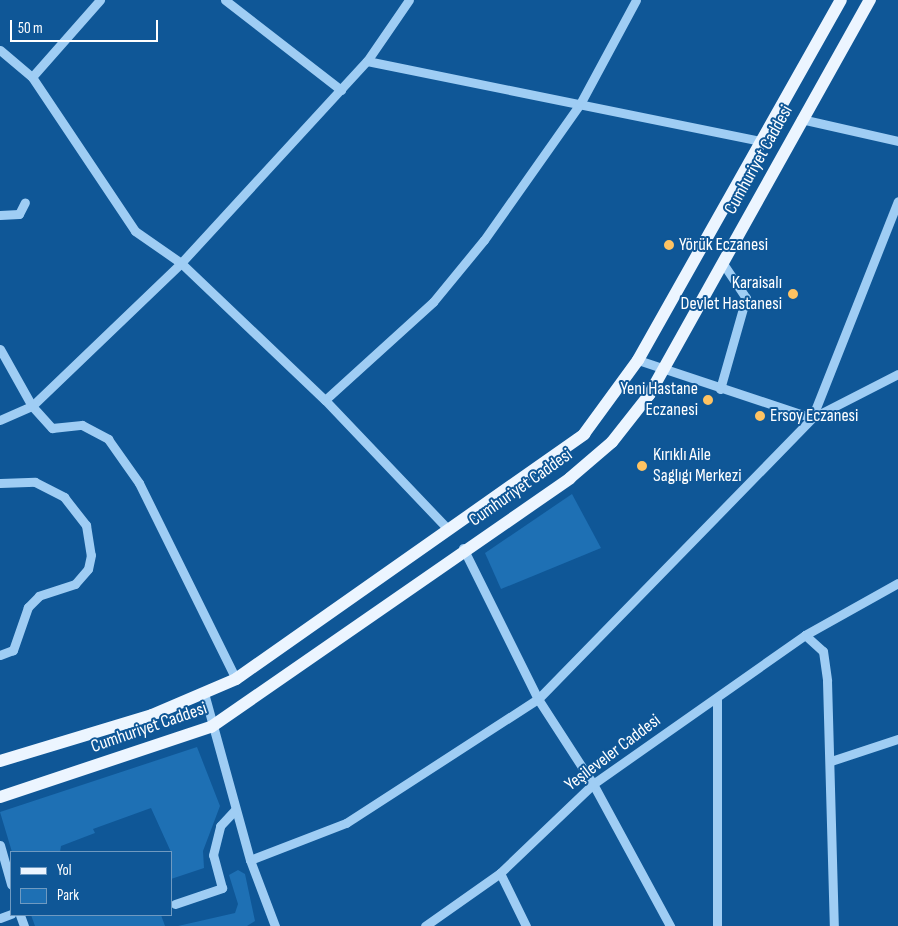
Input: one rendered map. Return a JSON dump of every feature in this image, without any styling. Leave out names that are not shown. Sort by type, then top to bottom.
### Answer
[{"type":"main road","name":"Cumhuriyet Caddesi","points":[[0,761],[152,715],[236,679],[584,434],[638,360],[841,0]]},
{"type":"main road","name":"Cumhuriyet Caddesi","points":[[0,797],[211,727],[463,548],[570,478],[598,454],[649,395],[801,119],[870,0]]},
{"type":"street","points":[[32,77],[100,0]]},
{"type":"street","points":[[225,0],[341,90]]},
{"type":"street","points":[[0,420],[32,406],[181,263],[367,61],[409,0]]},
{"type":"street","points":[[325,400],[433,302],[484,240],[580,104],[636,0]]},
{"type":"street","points":[[0,50],[32,77],[135,231],[181,263],[325,400],[448,529]]},
{"type":"street","points":[[367,61],[760,141]]},
{"type":"street","points":[[801,119],[898,141]]},
{"type":"street","points":[[812,418],[898,201]]},
{"type":"street","points":[[0,215],[19,214],[25,202]]},
{"type":"street","points":[[720,389],[746,298],[722,262]]},
{"type":"street","points":[[0,349],[32,406],[52,428],[82,425],[108,440],[139,484],[236,679]]},
{"type":"street","points":[[638,360],[662,371],[812,418]]},
{"type":"street","points":[[250,860],[346,823],[538,699],[812,418],[898,374]]},
{"type":"street","points":[[0,483],[35,482],[64,497],[86,526],[91,555],[88,569],[75,584],[38,596],[28,607],[14,650],[0,655]]},
{"type":"street","points":[[463,548],[538,699],[593,784],[670,926]]},
{"type":"street","name":"Yeşileveler Caddesi","points":[[426,926],[500,873],[593,784],[805,634],[898,583]]},
{"type":"street","points":[[805,634],[823,651],[831,761],[834,926]]},
{"type":"street","points":[[204,693],[211,727],[250,860],[275,926]]},
{"type":"street","points":[[717,698],[717,926]]},
{"type":"street","points":[[831,761],[898,739]]},
{"type":"street","points":[[175,904],[222,888],[213,855],[220,826],[236,810]]},
{"type":"street","points":[[0,845],[10,880]]},
{"type":"street","points":[[500,873],[526,926]]},
{"type":"green space","points":[[572,494],[601,548],[501,589],[485,553]]},
{"type":"green space","points":[[197,747],[220,806],[203,851],[204,868],[172,879],[172,851],[151,808],[93,829],[95,833],[61,846],[60,851],[12,851],[0,812]]},
{"type":"green space","points":[[238,870],[245,874],[255,921],[247,926],[178,926],[235,913],[238,904],[229,875]]},
{"type":"green space","points":[[31,916],[161,916],[165,926],[35,926]]},
{"type":"place","name":"Yörük Eczanesi","points":[[669,245]]},
{"type":"place","name":"Karaisalı Devlet Hastanesi","points":[[793,294]]},
{"type":"place","name":"Yeni Hastane Eczanesi","points":[[708,400]]},
{"type":"place","name":"Ersoy Eczanesi","points":[[760,416]]},
{"type":"place","name":"Kırıklı Aile Saglıgı Merkezi","points":[[642,466]]}]
